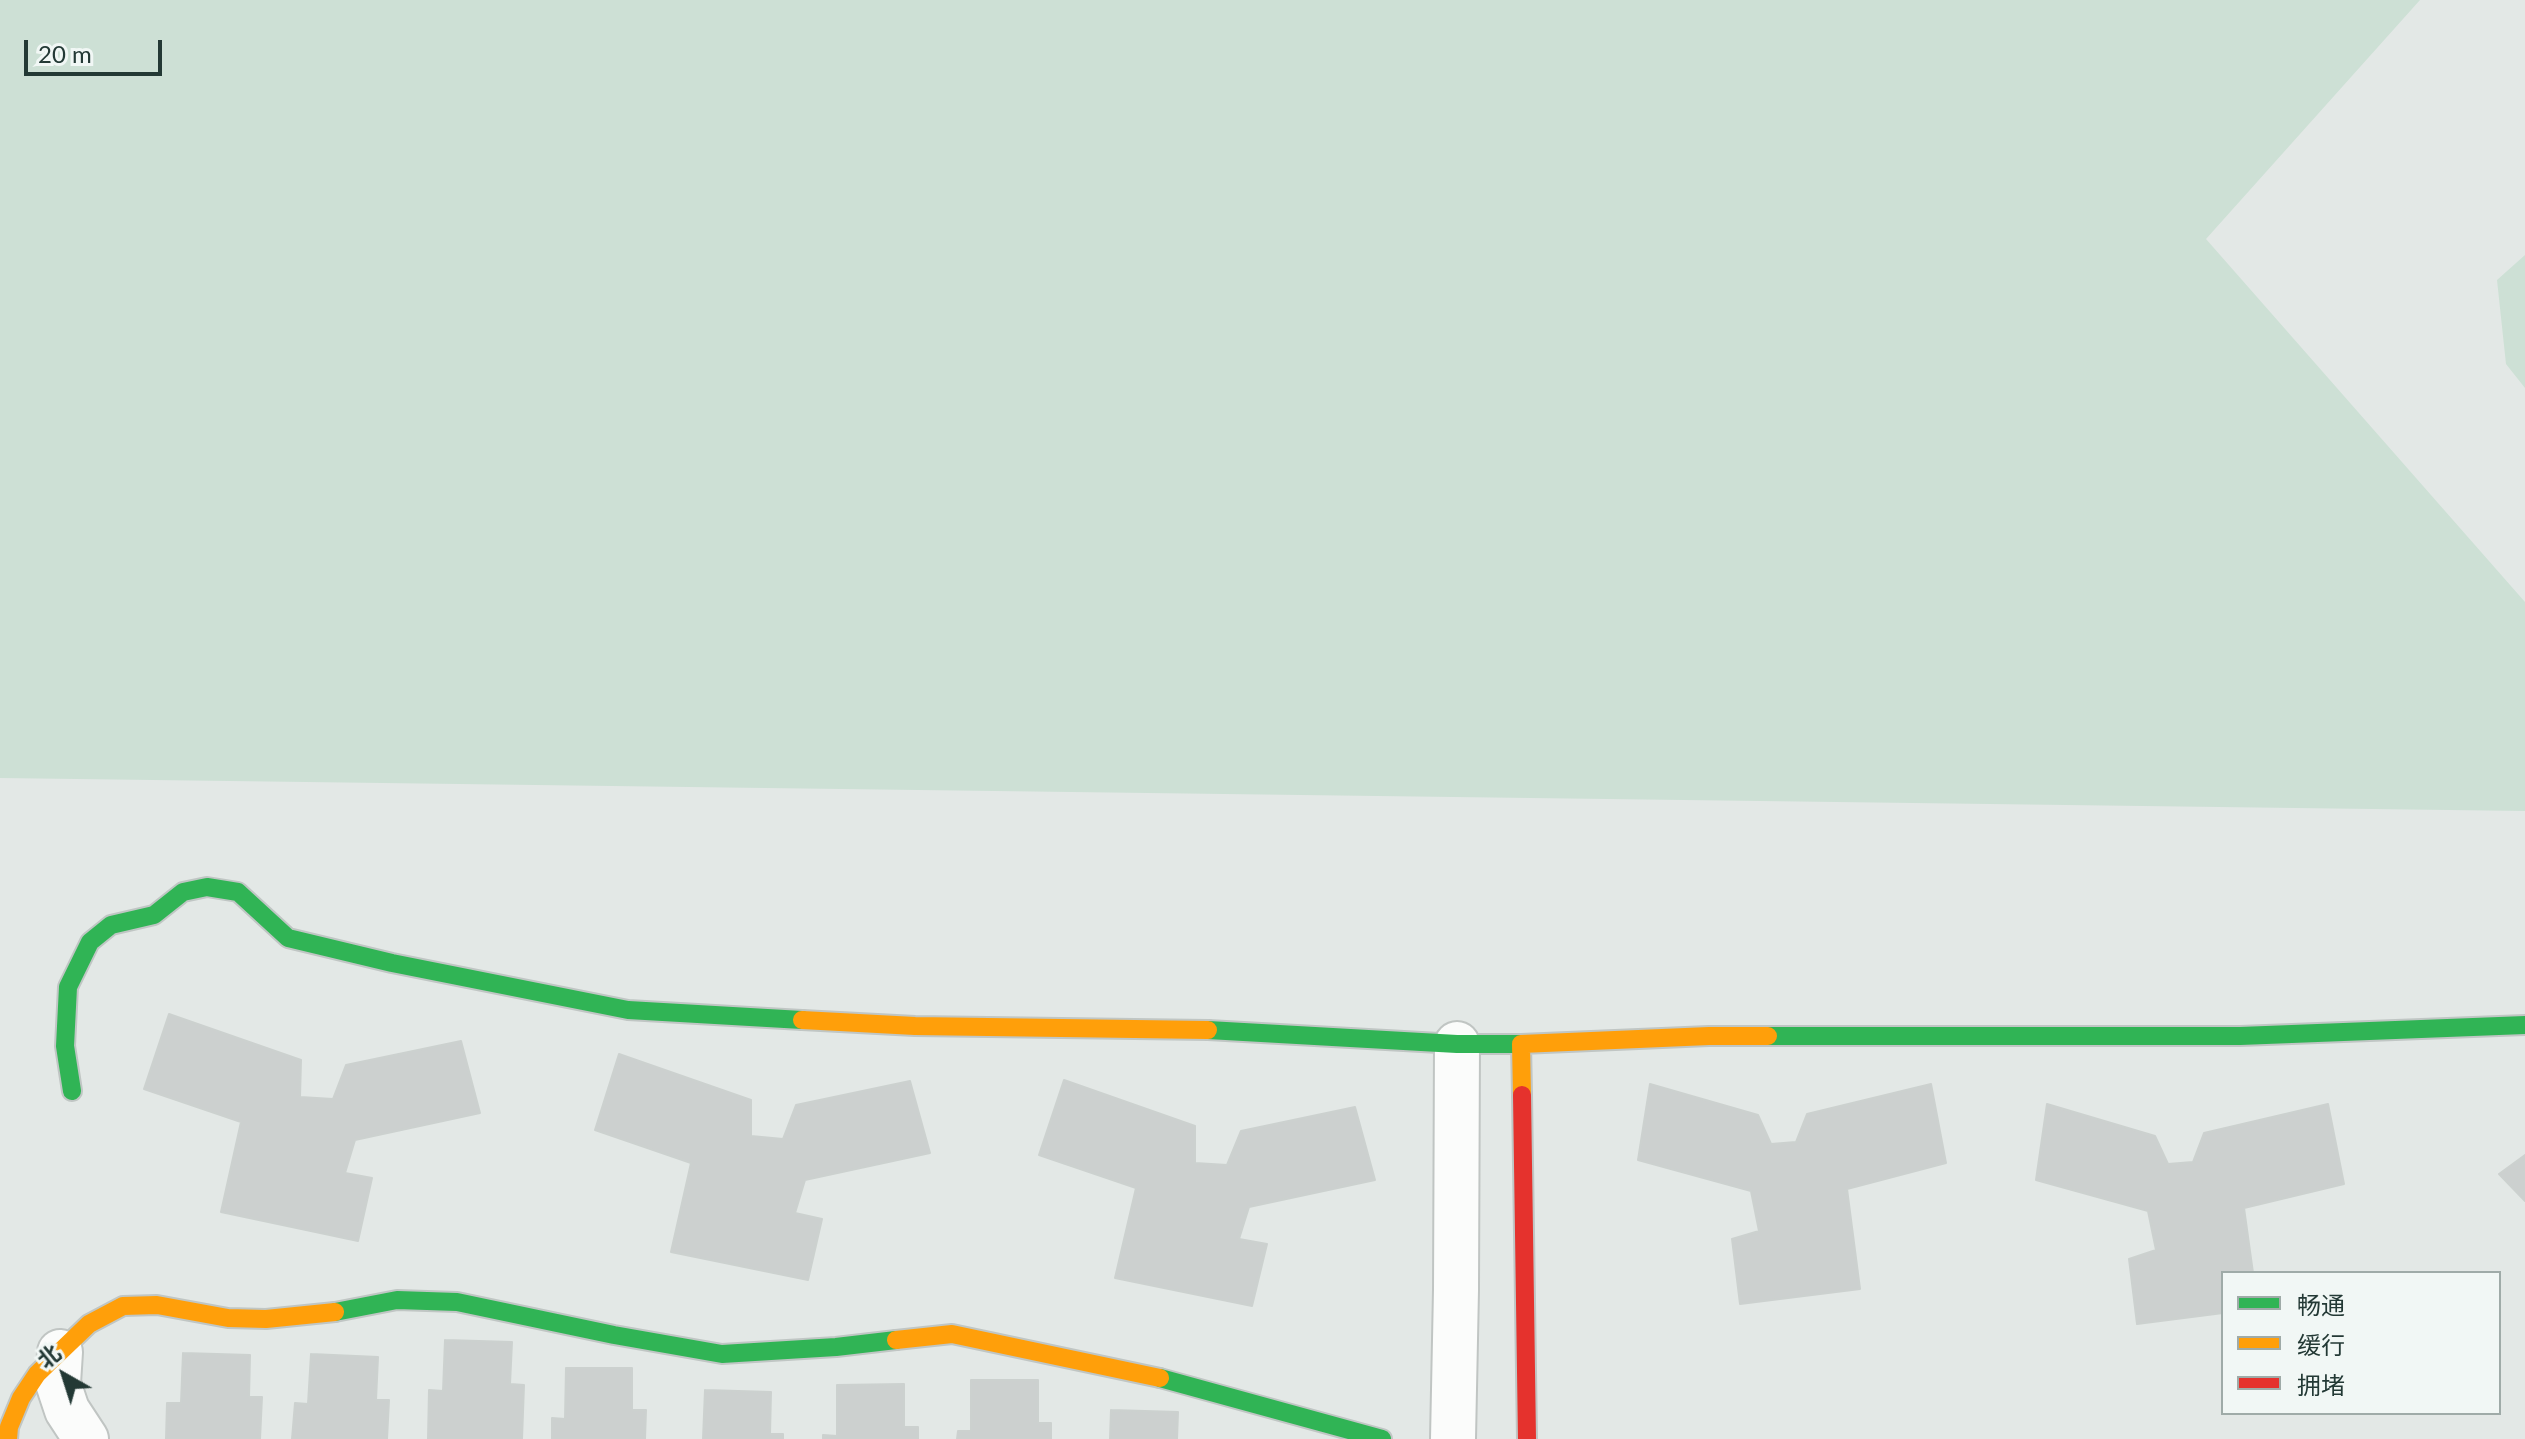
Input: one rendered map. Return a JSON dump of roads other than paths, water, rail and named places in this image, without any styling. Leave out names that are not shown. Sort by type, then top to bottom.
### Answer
[{"type":"street","points":[[72,1091],[65,1046],[68,987],[90,942],[111,925],[154,915],[183,892],[207,887],[238,892],[288,938],[392,963],[628,1010],[915,1026],[1192,1029],[1457,1044],[1725,1035],[2240,1036],[2525,1025]]},
{"type":"street","points":[[1453,1439],[1457,1044]]},
{"type":"street","points":[[1521,1044],[1527,1439]]},
{"type":"street","points":[[8,1439],[9,1427],[21,1398],[37,1374],[89,1324],[123,1306],[157,1305],[228,1318],[266,1319],[331,1313],[397,1300],[457,1302],[722,1354],[836,1347],[952,1334],[1185,1383],[1382,1439]]},
{"type":"street","points":[[60,1352],[58,1383],[67,1410],[86,1439]]}]
